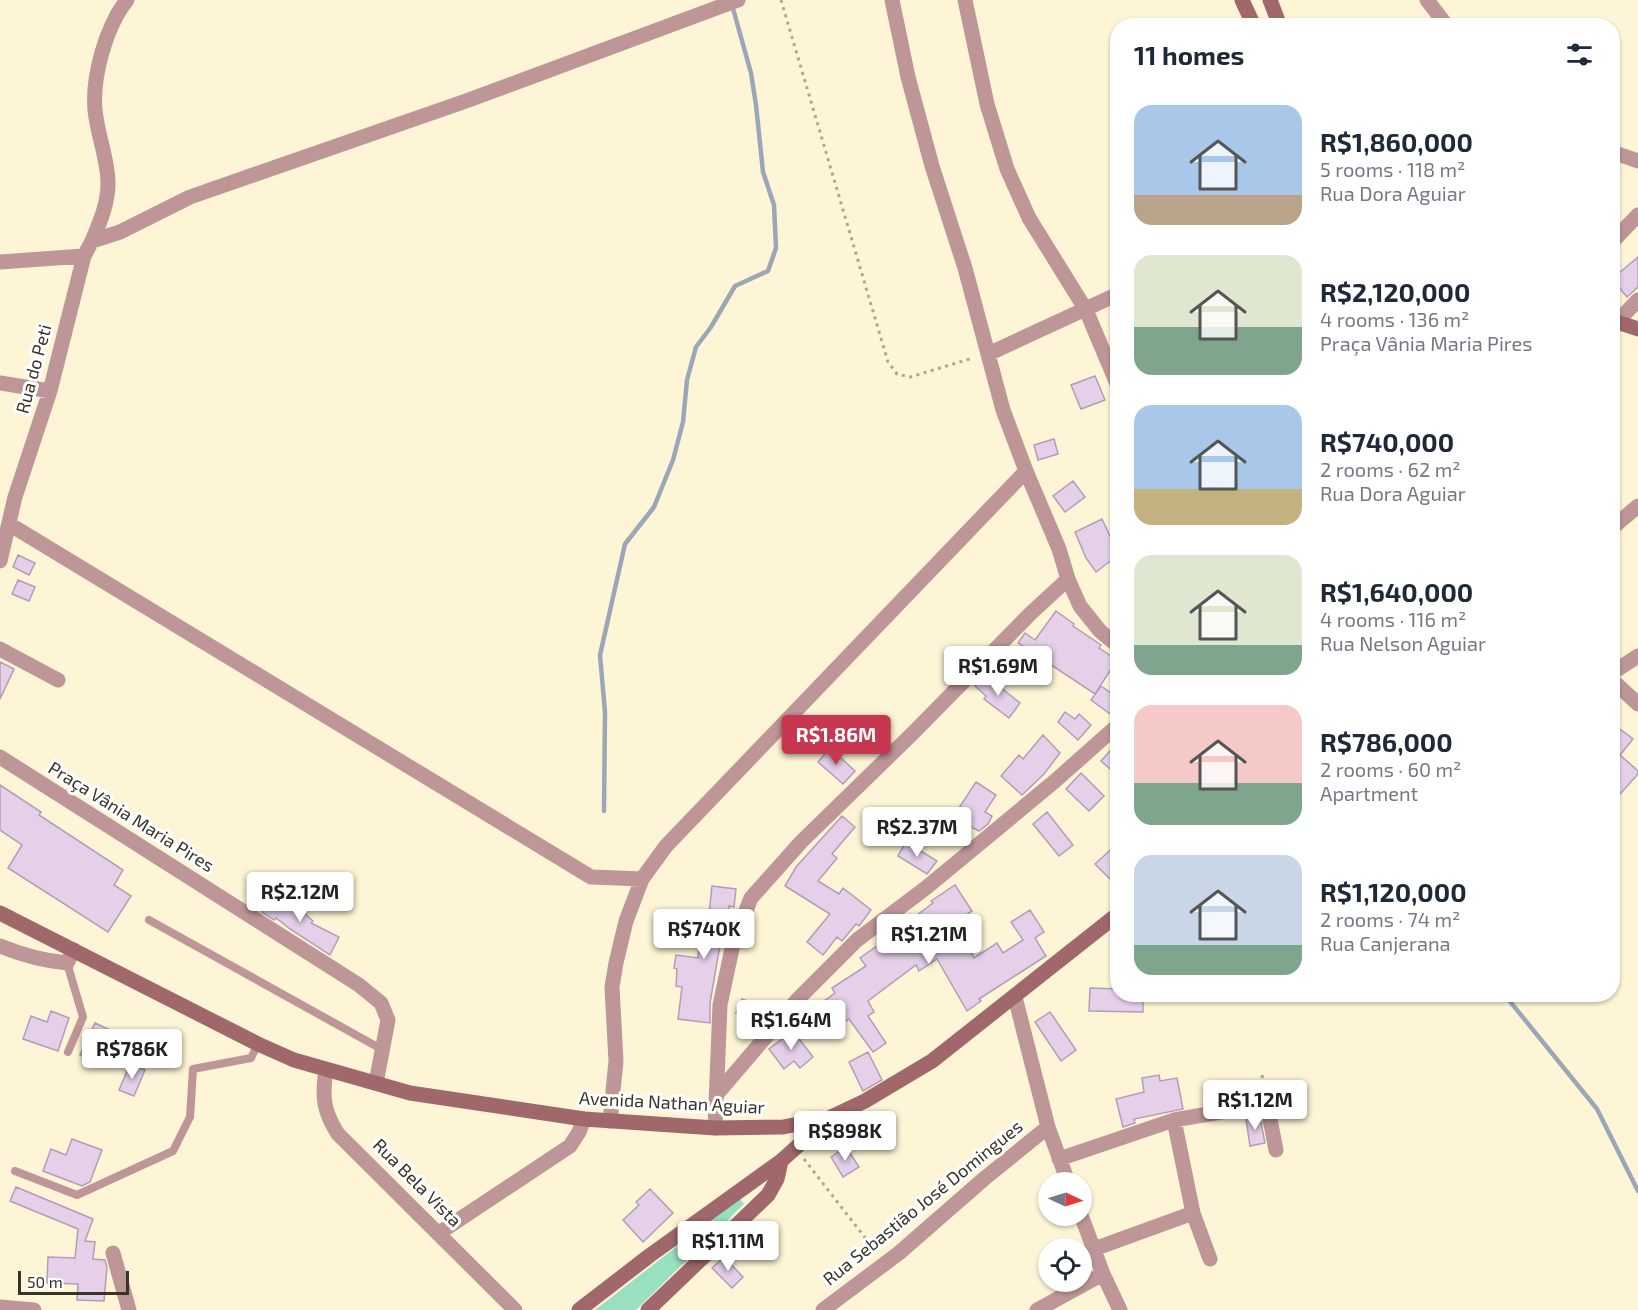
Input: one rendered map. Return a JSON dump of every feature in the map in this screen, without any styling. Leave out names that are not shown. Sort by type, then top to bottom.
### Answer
[{"type":"main road","points":[[1242,0],[1250,18]]},
{"type":"main road","points":[[1270,0],[1277,18]]},
{"type":"main road","points":[[1620,324],[1638,329]]},
{"type":"main road","name":"Avenida Nathan Aguiar","points":[[0,913],[71,957],[294,1060],[326,1070],[410,1093],[584,1119],[715,1128],[783,1127],[829,1118],[866,1101],[932,1061],[1110,920]]},
{"type":"main road","points":[[579,1310],[649,1256],[781,1161],[829,1118]]},
{"type":"main road","points":[[648,1310],[768,1195],[777,1179],[781,1161]]},
{"type":"street","name":"Rua do Peti","points":[[0,561],[9,524],[7,496],[50,391],[84,256],[106,206],[108,181],[95,109],[95,79],[103,51],[121,7],[127,0]]},
{"type":"street","points":[[92,241],[120,232],[190,197],[466,101],[738,0]]},
{"type":"street","points":[[892,0],[908,78],[926,144],[966,268],[1003,410],[1080,606],[1100,631],[1110,639]]},
{"type":"street","points":[[965,0],[987,104],[1007,169],[1029,218],[1086,310],[1110,367]]},
{"type":"street","points":[[1427,0],[1441,18]]},
{"type":"street","points":[[1620,155],[1638,161]]},
{"type":"street","points":[[1620,234],[1638,215]]},
{"type":"street","points":[[0,262],[84,256]]},
{"type":"street","points":[[988,354],[1110,298]]},
{"type":"street","points":[[1620,316],[1638,300]]},
{"type":"street","points":[[0,383],[50,391]]},
{"type":"street","points":[[610,1121],[616,1061],[612,987],[626,921],[642,879],[666,846],[1026,471]]},
{"type":"street","points":[[1620,521],[1638,506]]},
{"type":"street","points":[[9,524],[591,877],[642,879]]},
{"type":"street","points":[[715,1128],[720,1005],[733,944],[751,898],[801,842],[1068,579]]},
{"type":"street","points":[[0,649],[58,680]]},
{"type":"street","points":[[1620,668],[1638,656]]},
{"type":"street","points":[[1620,687],[1638,704]]},
{"type":"street","points":[[717,1094],[798,999],[857,940],[927,887],[1110,732]]},
{"type":"street","name":"Praça Vânia Maria Pires","points":[[0,757],[359,985],[381,1003],[388,1020],[376,1083]]},
{"type":"street","points":[[0,946],[45,961],[71,957]]},
{"type":"street","points":[[1015,996],[1048,1127],[1064,1172]]},
{"type":"street","name":"Rua Bela Vista","points":[[326,1070],[323,1089],[328,1118],[338,1134],[515,1310]]},
{"type":"street","points":[[1059,1159],[1174,1120],[1267,1104],[1276,1150]]},
{"type":"street","points":[[439,1233],[570,1146],[584,1119]]},
{"type":"street","points":[[1174,1120],[1193,1213],[1210,1259]]},
{"type":"street","name":"Rua Sebastião José Domingues","points":[[823,1310],[885,1264],[1048,1127]]},
{"type":"street","points":[[1094,1249],[1193,1213]]},
{"type":"street","points":[[1085,1226],[1103,1274],[1120,1310]]},
{"type":"street","points":[[113,1252],[129,1310]]},
{"type":"street","points":[[1037,1310],[1103,1274]]},
{"type":"street","points":[[0,1307],[34,1310]]},
{"type":"lane","points":[[149,920],[383,1050]]},
{"type":"lane","points":[[68,1052],[82,1017],[71,957]]},
{"type":"lane","points":[[15,1171],[77,1195],[173,1151],[190,1117],[193,1069],[251,1058],[258,1044]]},
{"type":"path","points":[[781,0],[888,362],[897,374],[910,377],[988,354]]},
{"type":"path","points":[[796,1148],[885,1264]]},
{"type":"green space","points":[[739,1198],[744,1204],[636,1310],[595,1310]]},
{"type":"building","points":[[1638,257],[1638,287],[1627,297],[1620,289],[1620,272]]},
{"type":"building","points":[[1095,376],[1105,400],[1081,409],[1071,385]]},
{"type":"building","points":[[1054,439],[1058,454],[1038,460],[1034,445]]},
{"type":"building","points":[[1073,481],[1085,497],[1065,512],[1053,496]]},
{"type":"building","points":[[1102,519],[1110,536],[1110,561],[1096,572],[1086,558],[1075,532]]},
{"type":"building","points":[[18,555],[35,563],[29,575],[13,567]]},
{"type":"building","points":[[18,580],[35,587],[29,601],[12,594]]},
{"type":"building","points":[[1056,611],[1101,645],[1099,648],[1110,655],[1110,671],[1095,694],[1018,643],[1025,633],[1035,640]]},
{"type":"building","points":[[0,662],[14,669],[0,699]]},
{"type":"building","points":[[985,675],[1020,703],[1009,718],[984,699],[986,696],[975,686]]},
{"type":"building","points":[[1101,686],[1110,692],[1110,714],[1091,700]]},
{"type":"building","points":[[1065,712],[1075,719],[1079,714],[1091,725],[1078,740],[1058,722]]},
{"type":"building","points":[[1620,729],[1633,739],[1620,755]]},
{"type":"building","points":[[1043,735],[1060,753],[1044,774],[1022,795],[1001,776],[1019,755],[1023,759]]},
{"type":"building","points":[[830,748],[855,771],[843,784],[818,762]]},
{"type":"building","points":[[1110,751],[1110,769],[1101,761]]},
{"type":"building","points":[[1620,755],[1638,771],[1638,774],[1620,794]]},
{"type":"building","points":[[1081,773],[1104,796],[1089,811],[1066,789]]},
{"type":"building","points":[[976,782],[996,795],[985,812],[992,816],[988,824],[979,831],[958,820],[964,810],[959,808]]},
{"type":"building","points":[[0,785],[41,812],[39,815],[123,870],[114,885],[131,896],[108,932],[8,868],[22,845],[0,830]]},
{"type":"building","points":[[1047,812],[1073,845],[1059,856],[1033,824]]},
{"type":"building","points":[[842,816],[855,827],[832,854],[837,858],[818,881],[839,894],[843,888],[871,910],[859,926],[856,924],[842,941],[837,937],[823,955],[807,942],[830,914],[785,886],[796,867]]},
{"type":"building","points":[[906,842],[937,861],[927,874],[898,856]]},
{"type":"building","points":[[1110,850],[1110,879],[1095,864]]},
{"type":"building","points":[[955,885],[972,911],[947,927],[963,951],[968,948],[974,958],[997,943],[1003,953],[1023,940],[1011,922],[1030,910],[1044,932],[1035,938],[1046,956],[979,999],[981,1001],[967,1011],[937,959],[919,971],[916,965],[868,1001],[874,1012],[868,1016],[886,1043],[873,1052],[849,1019],[829,1033],[813,1009],[835,993],[832,988],[866,966],[860,958],[918,917],[917,915],[933,903],[931,901]]},
{"type":"building","points":[[712,886],[736,889],[734,907],[729,906],[726,936],[724,940],[721,939],[710,1003],[710,1023],[678,1019],[682,987],[676,986],[677,969],[674,968],[676,955],[698,958],[702,923],[708,924]]},
{"type":"building","points":[[274,892],[296,906],[313,921],[311,923],[339,937],[330,955],[276,918],[274,920],[262,912]]},
{"type":"building","points":[[1090,988],[1110,989],[1110,1002],[1143,1002],[1143,1012],[1089,1011]]},
{"type":"building","points":[[742,999],[773,1011],[764,1024],[736,1013]]},
{"type":"building","points":[[51,1011],[69,1018],[58,1051],[23,1039],[31,1016],[47,1022]]},
{"type":"building","points":[[1050,1012],[1076,1050],[1061,1061],[1035,1022]]},
{"type":"building","points":[[95,1023],[119,1034],[104,1066],[80,1055]]},
{"type":"building","points":[[793,1031],[813,1057],[800,1068],[794,1061],[784,1069],[769,1049]]},
{"type":"building","points":[[868,1052],[882,1080],[863,1091],[849,1062]]},
{"type":"building","points":[[130,1064],[145,1070],[134,1096],[119,1090]]},
{"type":"building","points":[[1159,1075],[1160,1081],[1177,1078],[1183,1109],[1134,1119],[1135,1123],[1123,1127],[1116,1099],[1144,1092],[1142,1078]]},
{"type":"building","points":[[1260,1117],[1265,1143],[1250,1146],[1246,1119]]},
{"type":"building","points":[[72,1139],[102,1150],[90,1182],[82,1186],[43,1171],[51,1149],[66,1155]]},
{"type":"building","points":[[846,1147],[859,1167],[843,1177],[831,1157]]},
{"type":"building","points":[[16,1187],[93,1219],[85,1241],[95,1242],[93,1259],[105,1260],[107,1267],[104,1301],[77,1300],[78,1284],[47,1283],[48,1257],[75,1258],[78,1229],[10,1201]]},
{"type":"building","points":[[650,1189],[673,1213],[643,1242],[623,1220],[639,1205],[636,1202]]},
{"type":"building","points":[[724,1257],[743,1277],[732,1288],[712,1268]]},
{"type":"waterway","points":[[604,811],[605,712],[600,655],[625,544],[654,507],[673,460],[683,422],[687,380],[696,347],[711,327],[735,286],[768,271],[776,248],[774,205],[763,172],[751,73],[732,5]]},
{"type":"waterway","points":[[1510,1002],[1597,1109],[1638,1191]]}]
